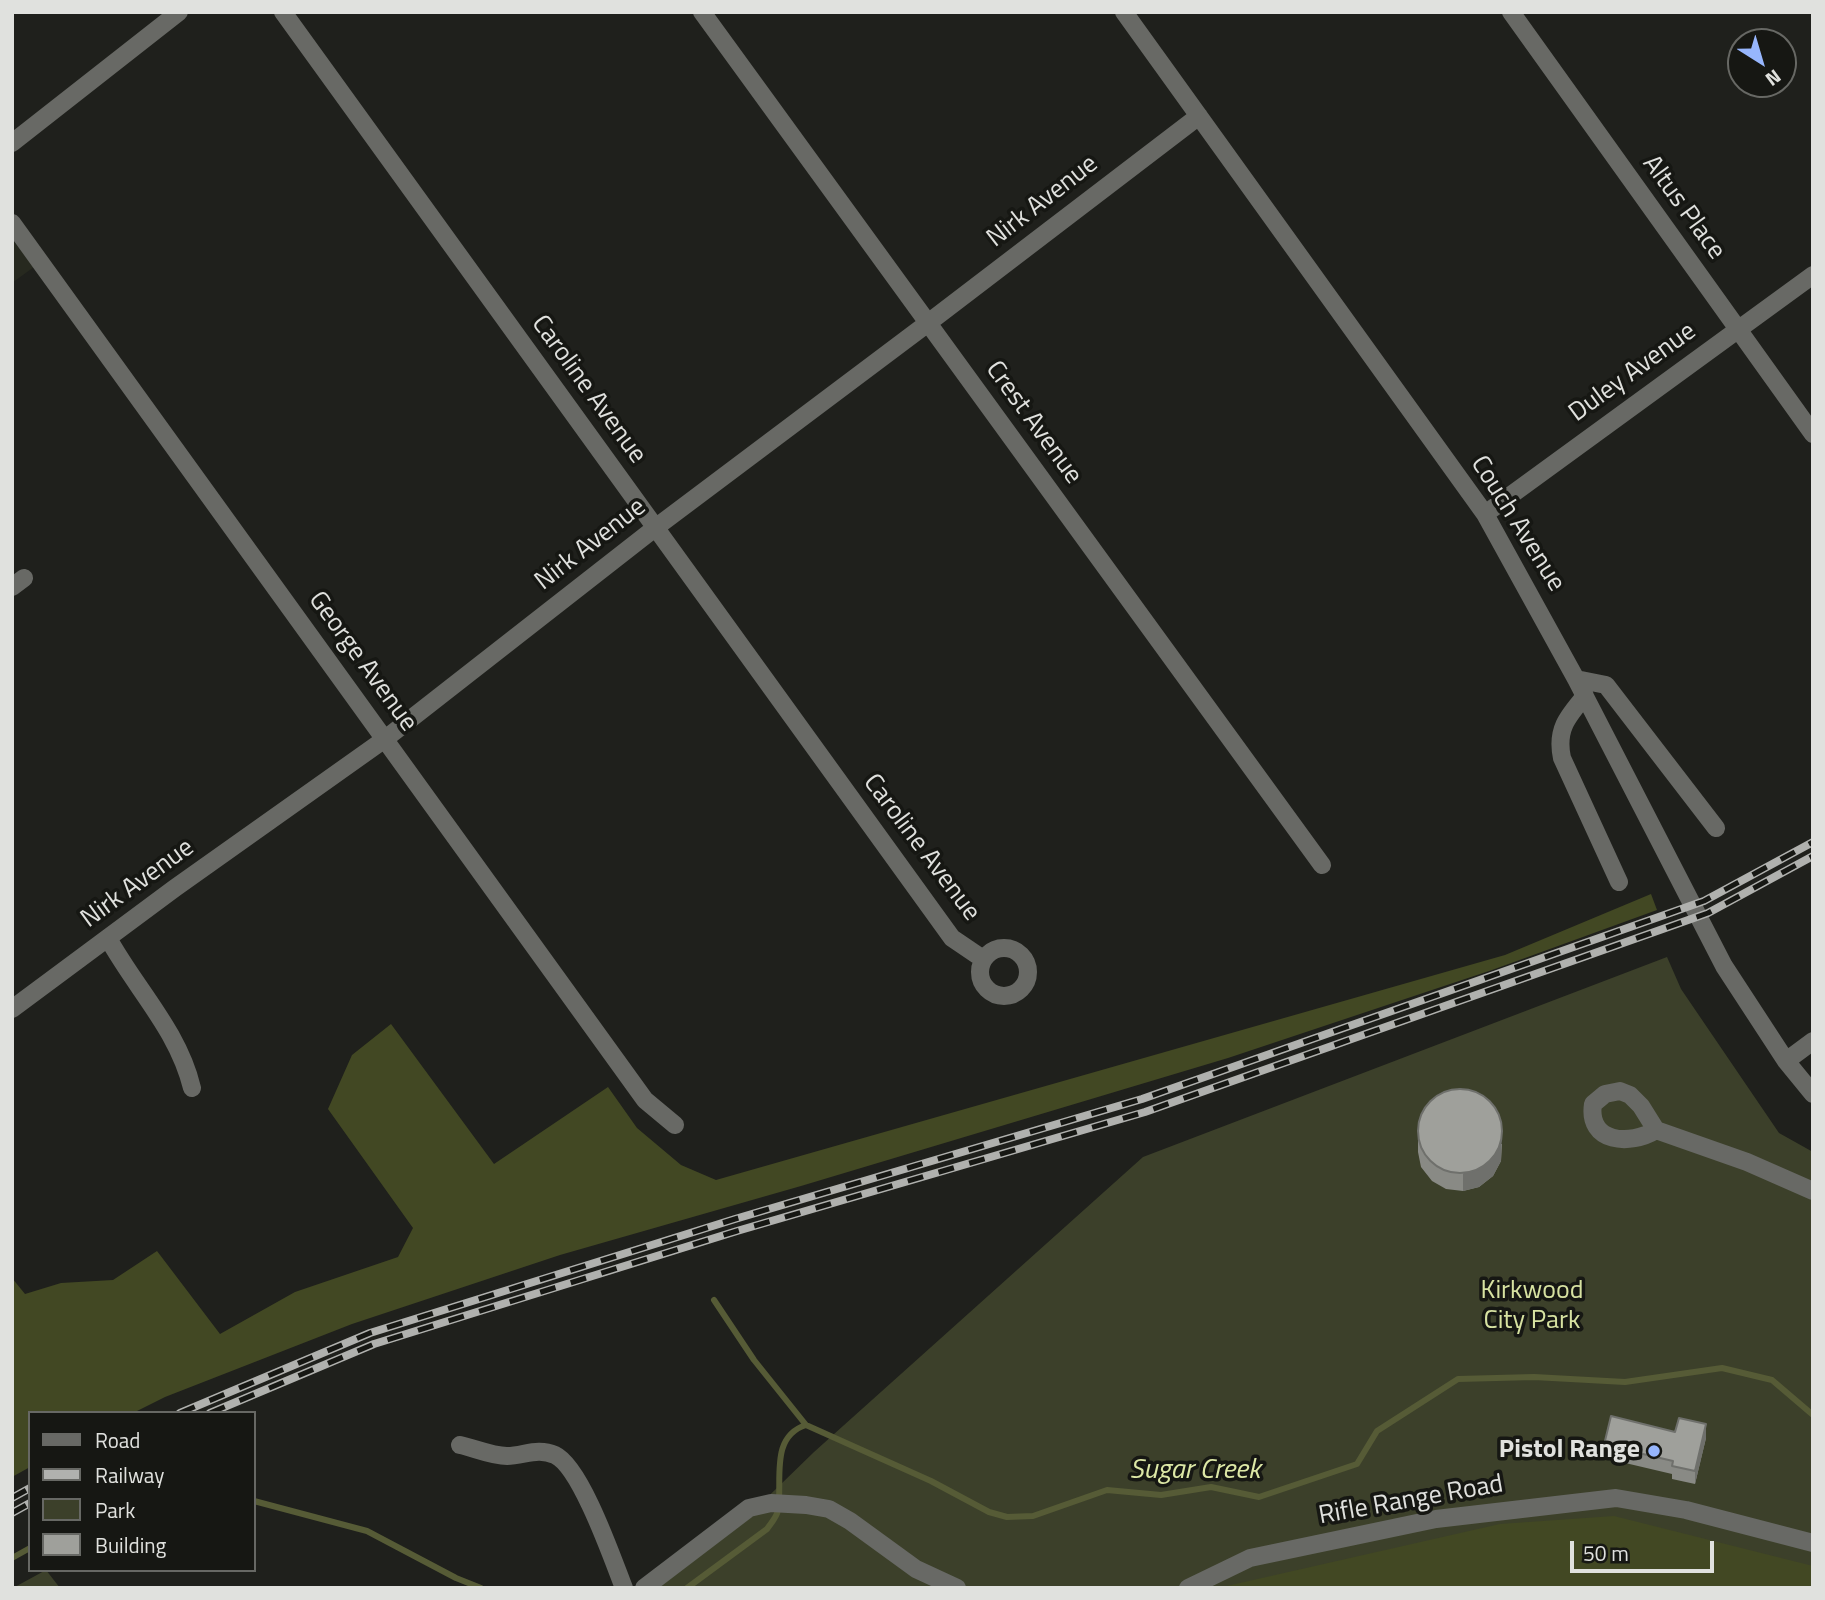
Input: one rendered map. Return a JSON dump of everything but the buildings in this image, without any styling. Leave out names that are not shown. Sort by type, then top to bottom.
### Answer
[{"type":"street","points":[[12,143],[179,12]]},
{"type":"street","name":"Caroline Avenue","points":[[284,12],[952,938],[983,959]]},
{"type":"street","name":"Crest Avenue","points":[[702,12],[1322,865]]},
{"type":"street","name":"Couch Avenue","points":[[1124,12],[1485,514],[1585,696],[1724,966],[1786,1061],[1813,1094]]},
{"type":"street","name":"Altus Place","points":[[1511,12],[1813,434]]},
{"type":"street","name":"Nirk Avenue","points":[[12,1009],[385,739],[655,528],[1199,116]]},
{"type":"street","name":"George Avenue","points":[[12,223],[645,1100],[675,1125]]},
{"type":"street","name":"Duley Avenue","points":[[1485,514],[1813,275]]},
{"type":"street","points":[[1576,679],[1606,685],[1716,828]]},
{"type":"street","points":[[1585,696],[1567,717],[1559,742],[1562,758],[1619,883]]},
{"type":"street","points":[[107,938],[143,996],[167,1027],[182,1055],[192,1088]]},
{"type":"street","points":[[1786,1061],[1813,1041]]},
{"type":"street","points":[[1656,1130],[1747,1162],[1813,1191]]},
{"type":"street","points":[[460,1445],[506,1456],[536,1450],[557,1456],[594,1510],[624,1588]]},
{"type":"street","name":"Rifle Range Road","points":[[1188,1588],[1250,1558],[1436,1519],[1616,1498],[1686,1510],[1813,1543]]},
{"type":"street","points":[[644,1588],[748,1508],[771,1503],[829,1509],[916,1569],[957,1588]]},
{"type":"shaded area","points":[[12,239],[34,267],[12,283]]},
{"type":"green space","points":[[1651,894],[1657,910],[1492,970],[1228,1058],[560,1255],[352,1324],[165,1397],[137,1411],[28,1411],[28,1468],[12,1477],[12,1278],[25,1294],[61,1283],[113,1280],[157,1251],[220,1334],[295,1292],[398,1257],[413,1228],[328,1109],[352,1055],[391,1024],[494,1164],[608,1087],[637,1128],[681,1165],[716,1180],[1505,955]]},
{"type":"green space","name":"Kirkwood City Park","points":[[1667,957],[1681,989],[1779,1133],[1813,1152],[1813,1588],[658,1588],[743,1521],[814,1452],[1143,1157]]},
{"type":"green space","points":[[1614,1516],[1813,1566],[1813,1588],[1218,1588],[1500,1524]]},
{"type":"green space","points":[[42,1572],[48,1572],[60,1588],[13,1588]]},
{"type":"waterway","name":"Sugar Creek","points":[[714,1300],[754,1360],[806,1425],[931,1481],[989,1512],[1007,1517],[1033,1516],[1107,1490],[1161,1495],[1211,1487],[1259,1497],[1357,1464],[1377,1431],[1458,1379],[1534,1377],[1625,1382],[1722,1368],[1772,1380],[1813,1415]]},
{"type":"waterway","name":"Sugar Creek","points":[[687,1588],[767,1529],[778,1510],[782,1450],[794,1431],[806,1425]]},
{"type":"waterway","name":"Sugar Creek","points":[[256,1502],[367,1531],[456,1578],[481,1588]]},
{"type":"waterway","name":"Sugar Creek","points":[[12,1558],[28,1549]]},
{"type":"railway","points":[[185,1411],[370,1333],[735,1219],[1142,1099],[1704,901],[1813,842]]},
{"type":"railway","points":[[215,1411],[374,1344],[737,1231],[1145,1112],[1708,913],[1813,856]]},
{"type":"railway","points":[[12,1498],[28,1489]]},
{"type":"railway","points":[[12,1513],[28,1504]]},
{"type":"place","name":"Pistol Range","points":[[1654,1451]]}]
